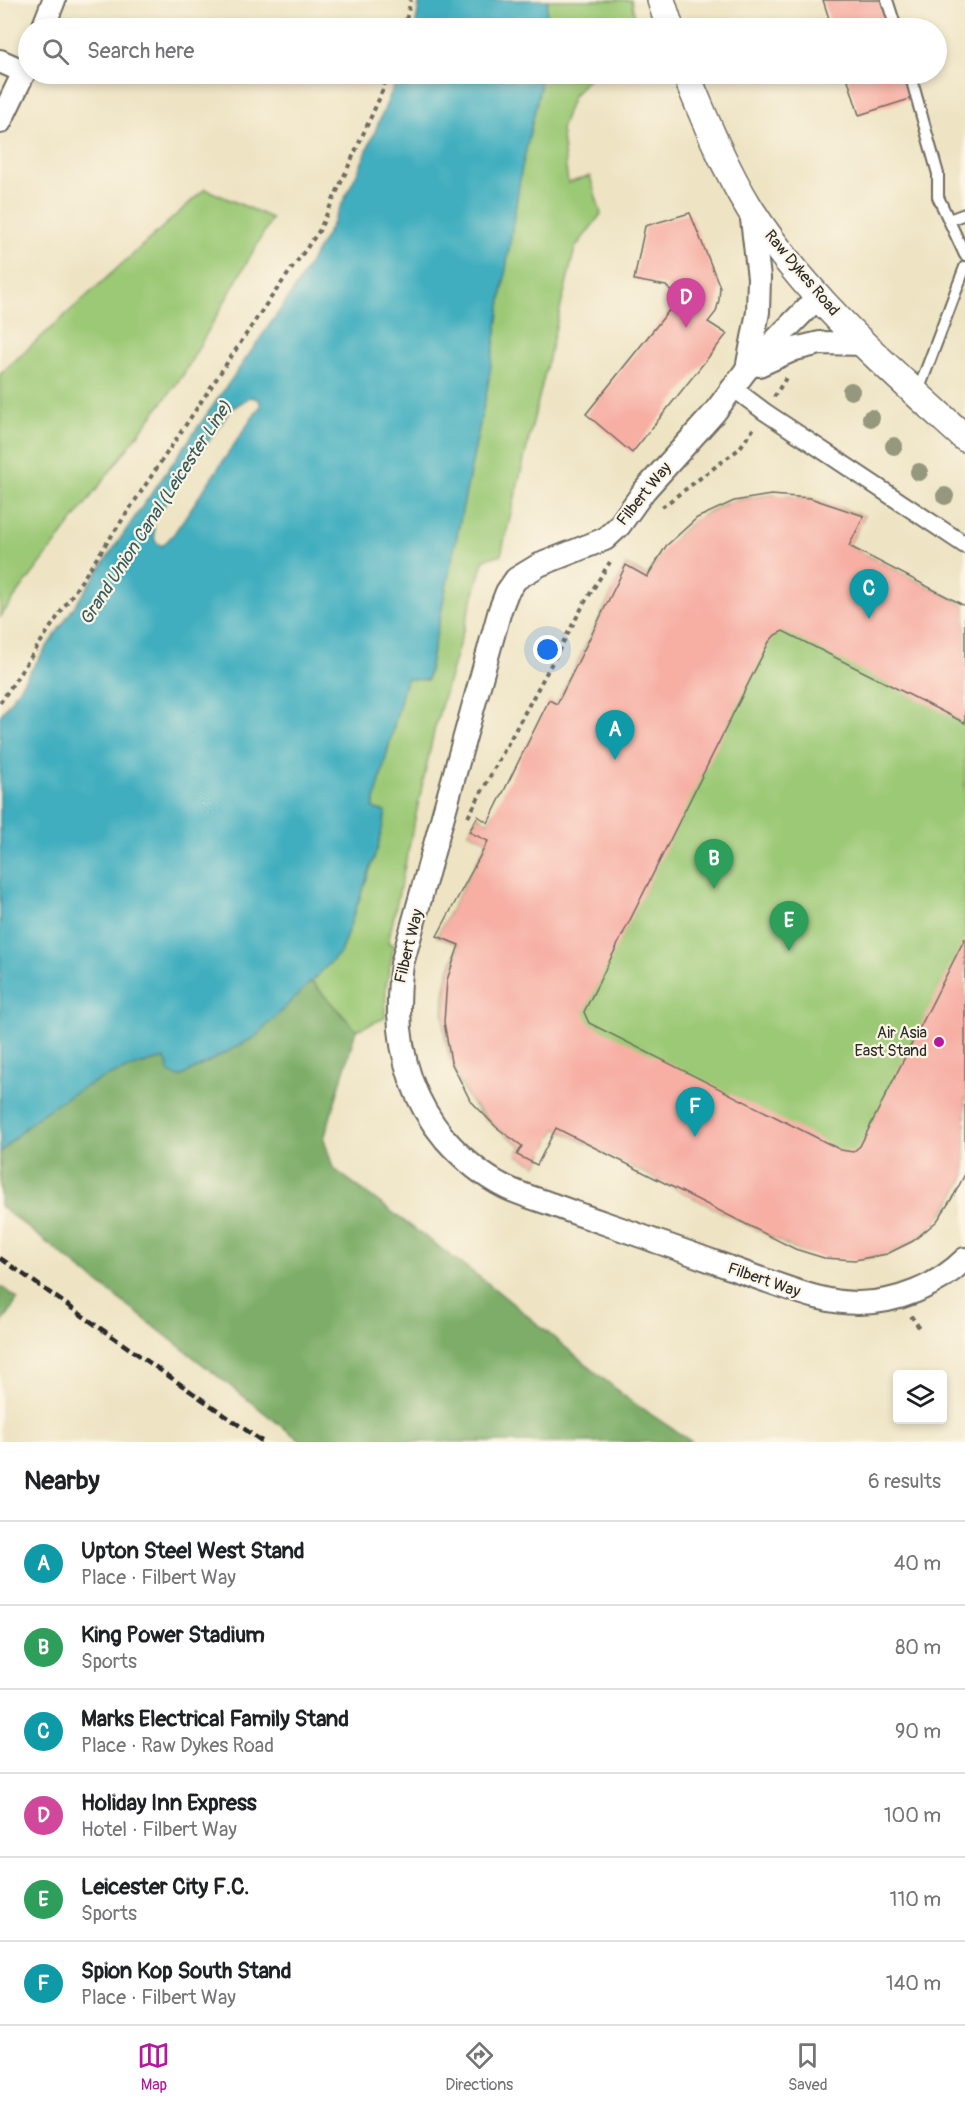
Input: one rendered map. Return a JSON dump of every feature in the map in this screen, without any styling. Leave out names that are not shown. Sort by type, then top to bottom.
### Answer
[{"type":"street","points":[[47,18],[54,0]]},
{"type":"street","points":[[661,0],[667,18]]},
{"type":"street","points":[[0,61],[18,66]]},
{"type":"street","points":[[0,122],[19,84]]},
{"type":"street","name":"Raw Dykes Road","points":[[690,84],[710,135],[750,209],[789,263],[864,344],[965,438]]},
{"type":"street","name":"Filbert Way","points":[[747,369],[758,312],[759,278],[750,209]]},
{"type":"street","name":"Filbert Way","points":[[819,296],[747,369],[714,413],[644,491],[619,526],[597,542],[539,564],[516,579],[507,592],[500,610],[402,964],[398,991],[401,1050],[419,1101],[447,1141],[486,1175],[505,1187],[538,1200],[815,1298],[836,1301],[878,1302],[902,1296],[920,1290],[945,1275],[965,1259]]},
{"type":"street","points":[[747,369],[795,349],[820,343],[864,344]]},
{"type":"street","points":[[733,388],[765,412],[965,545]]},
{"type":"lane","points":[[887,0],[893,18]]},
{"type":"lane","points":[[913,84],[938,174],[938,197],[965,255]]},
{"type":"lane","points":[[949,220],[965,214]]},
{"type":"lane","points":[[917,395],[965,267]]},
{"type":"path","points":[[406,18],[411,0]]},
{"type":"path","points":[[0,703],[265,306],[319,231],[385,84]]},
{"type":"path","points":[[656,512],[739,449],[799,358],[795,349]]},
{"type":"path","points":[[467,820],[585,602],[616,553]]},
{"type":"green space","points":[[548,0],[631,0],[635,18],[546,18]]},
{"type":"green space","points":[[540,84],[583,84],[573,96],[561,129],[568,183],[590,176],[601,214],[575,248],[501,555],[484,559],[435,727],[388,943],[394,945],[386,986],[385,1018],[356,1030],[310,980],[340,953],[378,847],[373,808],[406,678],[427,680],[487,390],[521,172]]},
{"type":"green space","points":[[205,189],[272,218],[183,375],[0,617],[0,374]]},
{"type":"green space","points":[[771,495],[810,498],[864,516],[849,546],[965,606],[965,1174],[936,1221],[904,1246],[870,1258],[834,1258],[795,1249],[556,1128],[537,1165],[517,1155],[522,1146],[487,1119],[470,1100],[455,1073],[446,1043],[444,995],[459,945],[437,936],[488,841],[469,832],[478,816],[488,823],[557,704],[626,565],[647,576],[673,540],[694,521],[734,501]]},
{"type":"green space","points":[[310,980],[356,1030],[324,1139],[333,1168],[490,1285],[628,1399],[692,1442],[302,1442],[0,1206],[0,1153],[35,1119],[75,1092],[142,1064],[166,1058],[180,1077],[255,1037]]},
{"type":"green space","points":[[0,1286],[18,1299],[0,1326]]},
{"type":"water","points":[[420,0],[548,0],[546,18],[417,18]]},
{"type":"water","name":"Grand Union Canal (Leicester Line)","points":[[395,84],[540,84],[521,172],[487,390],[427,680],[406,679],[373,808],[386,812],[378,847],[340,953],[255,1037],[180,1077],[170,1074],[165,1058],[96,1081],[54,1105],[35,1119],[0,1153],[0,716],[137,514],[294,290],[328,232],[360,167]],"holes":[[[250,397],[258,399],[261,405],[173,535],[162,546],[155,541],[153,521],[231,409]]]},
{"type":"building","points":[[823,0],[883,0],[889,18],[829,18]]},
{"type":"building","points":[[849,84],[909,84],[913,98],[859,115]]},
{"type":"building","points":[[690,213],[720,287],[716,312],[708,322],[727,334],[632,453],[586,414],[679,298],[666,286],[634,280],[645,226]]},
{"type":"building","points":[[771,495],[810,498],[864,516],[849,546],[965,606],[965,723],[783,631],[775,635],[769,642],[584,1012],[589,1023],[841,1150],[853,1152],[860,1146],[965,938],[965,1174],[937,1221],[913,1241],[887,1254],[855,1260],[824,1258],[795,1249],[556,1128],[537,1165],[517,1155],[522,1146],[496,1127],[470,1100],[451,1062],[444,1022],[447,980],[459,945],[437,936],[488,841],[469,832],[478,816],[488,823],[549,700],[557,704],[626,565],[647,577],[666,546],[697,518],[734,501]]},
{"type":"railway","points":[[0,1258],[263,1442]]},
{"type":"place","name":"Holiday Inn Express","points":[[686,328]]},
{"type":"place","name":"Marks Electrical Family Stand","points":[[869,619]]},
{"type":"place","name":"Upton Steel West Stand","points":[[615,760]]},
{"type":"place","name":"King Power Stadium","points":[[714,889]]},
{"type":"place","name":"Leicester City F.C.","points":[[789,951]]},
{"type":"place","name":"Air Asia East Stand","points":[[939,1042]]},
{"type":"place","name":"Spion Kop South Stand","points":[[695,1137]]}]
